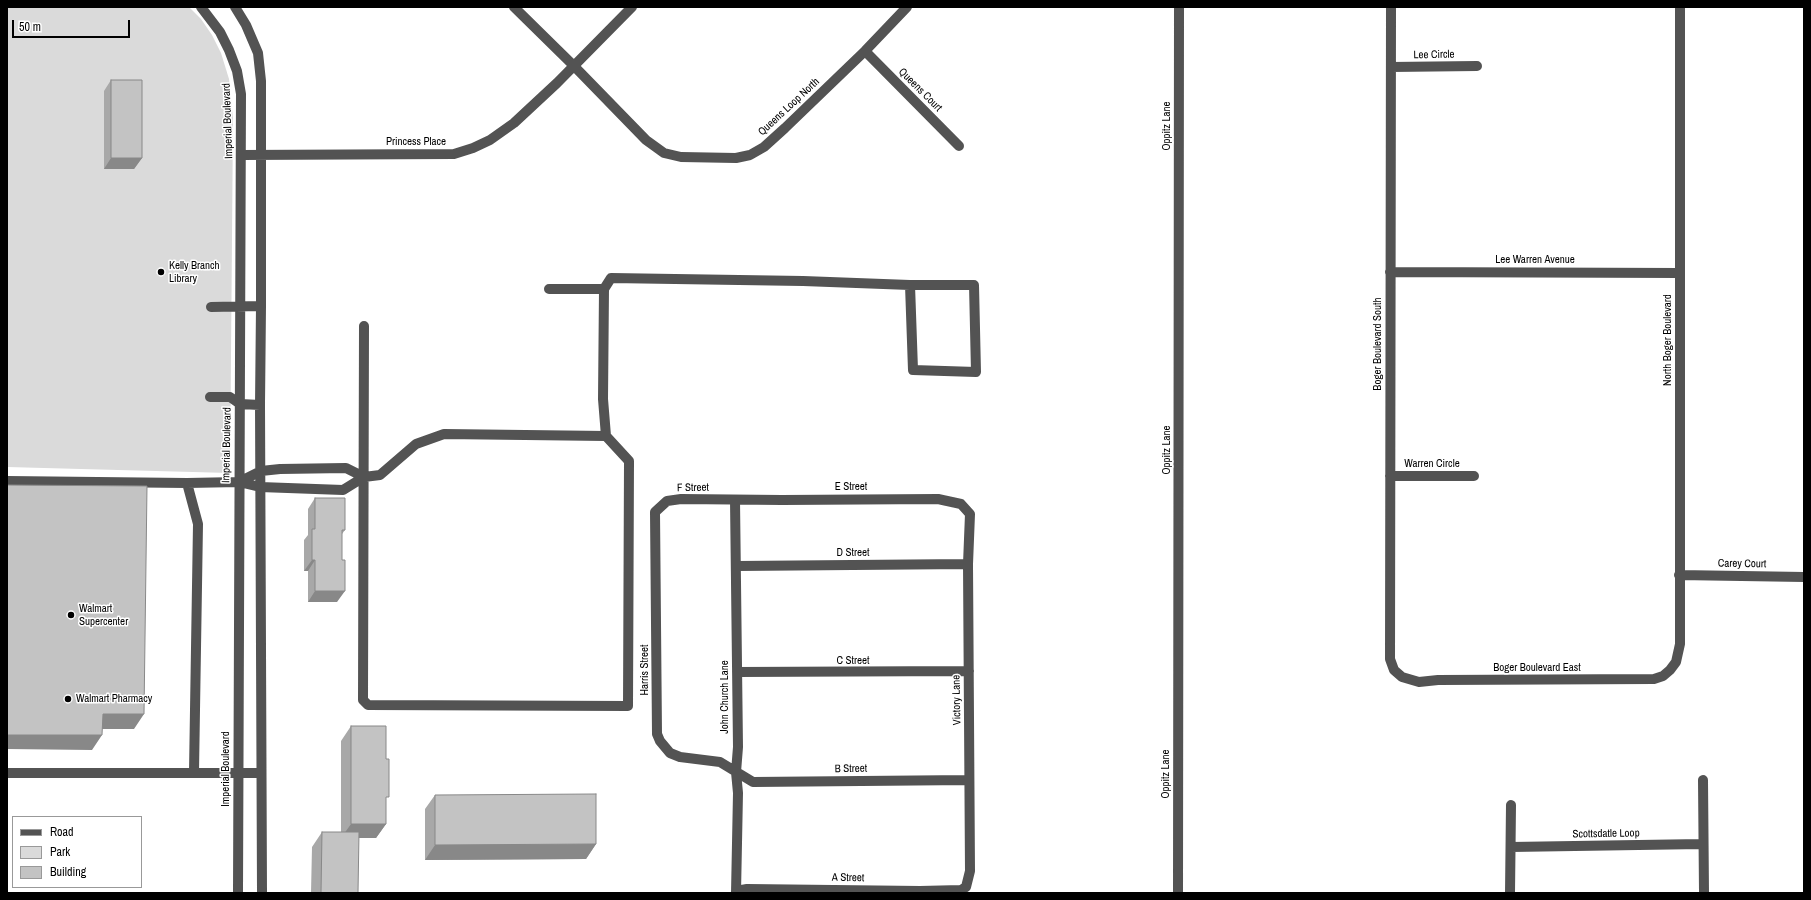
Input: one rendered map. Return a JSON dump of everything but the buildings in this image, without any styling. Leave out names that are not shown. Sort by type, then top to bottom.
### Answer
[{"type":"street","name":"Imperial Boulevard","points":[[201,7],[220,32],[236,71],[241,94],[242,155],[239,482],[238,893]]},
{"type":"street","points":[[235,7],[246,25],[258,53],[261,82],[260,487],[262,893]]},
{"type":"street","name":"Queens Loop North","points":[[514,7],[573,64],[646,140],[664,153],[681,157],[736,158],[750,155],[764,147],[865,51],[907,7]]},
{"type":"street","name":"Princess Place","points":[[242,155],[454,154],[473,148],[502,132],[557,83],[573,64],[632,7]]},
{"type":"street","name":"Oppitz Lane","points":[[1178,893],[1179,7]]},
{"type":"street","name":"Boger Boulevard South","points":[[1391,7],[1390,659],[1394,670],[1402,677]]},
{"type":"street","name":"North Boger Boulevard","points":[[1670,670],[1676,662],[1680,644],[1680,7]]},
{"type":"street","name":"Queens Court","points":[[865,51],[959,146]]},
{"type":"street","name":"Lee Circle","points":[[1391,67],[1477,66]]},
{"type":"street","name":"Lee Warren Avenue","points":[[1390,272],[1680,273]]},
{"type":"street","points":[[364,326],[363,700],[368,705],[628,706],[629,461],[606,436],[603,399],[604,289],[611,278],[803,281],[910,285],[974,285],[976,372],[913,370],[910,285]]},
{"type":"street","points":[[549,289],[604,289]]},
{"type":"street","points":[[211,307],[240,308],[261,306]]},
{"type":"street","points":[[210,397],[230,398],[240,404],[260,405]]},
{"type":"street","points":[[7,481],[187,483],[239,482],[260,487],[343,490],[364,477],[380,474],[416,444],[444,434],[606,436]]},
{"type":"street","points":[[239,482],[261,471],[280,469],[346,468],[364,477]]},
{"type":"street","name":"Warren Circle","points":[[1390,476],[1474,476]]},
{"type":"street","points":[[187,483],[198,524],[194,772]]},
{"type":"street","name":"F Street","points":[[655,512],[667,501],[681,499],[735,500]]},
{"type":"street","name":"E Street","points":[[735,500],[938,499],[961,504],[964,507]]},
{"type":"street","name":"John Church Lane","points":[[735,500],[738,747],[736,772],[738,793],[736,892]]},
{"type":"street","name":"Victory Lane","points":[[961,890],[966,888],[970,871],[968,564],[970,514],[964,507]]},
{"type":"street","name":"Harris Street","points":[[655,512],[657,734],[660,741],[670,753],[680,757],[720,762],[736,772]]},
{"type":"street","name":"D Street","points":[[737,566],[968,564]]},
{"type":"street","name":"Carey Court","points":[[1679,575],[1804,577]]},
{"type":"street","name":"Boger Boulevard East","points":[[1402,677],[1419,682],[1438,680],[1654,679],[1663,676],[1670,670]]},
{"type":"street","name":"C Street","points":[[737,672],[969,672]]},
{"type":"street","name":"B Street","points":[[736,772],[753,782],[969,780]]},
{"type":"street","points":[[7,773],[261,773]]},
{"type":"street","points":[[1703,780],[1702,844],[1704,893]]},
{"type":"street","points":[[1510,893],[1511,805]]},
{"type":"street","name":"Scottsdatle Loop","points":[[1511,847],[1702,844]]},
{"type":"street","name":"A Street","points":[[736,892],[747,889],[836,891],[961,890]]},
{"type":"green space","points":[[7,7],[189,7],[201,19],[212,35],[221,53],[229,79],[233,119],[230,473],[7,467]]},
{"type":"place","name":"Kelly Branch Library","points":[[161,272]]},
{"type":"place","name":"Walmart Supercenter","points":[[71,615]]},
{"type":"place","name":"Walmart Pharmacy","points":[[68,699]]}]
